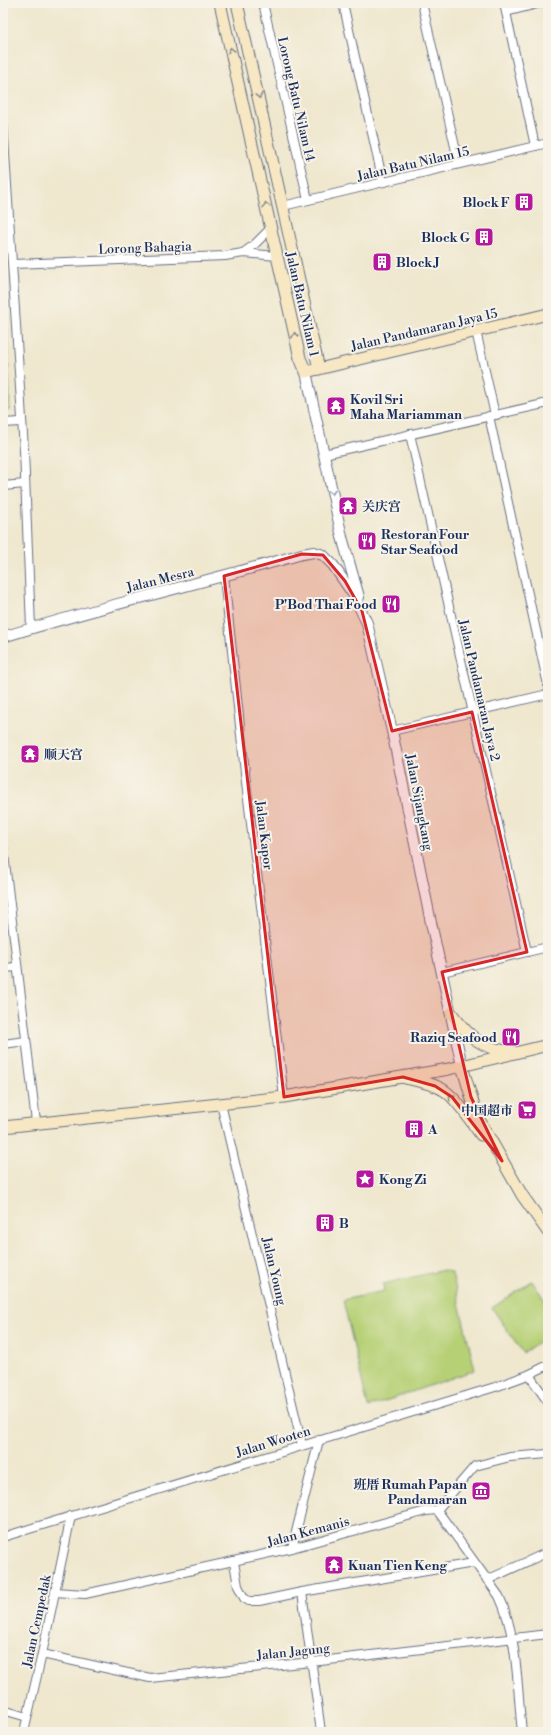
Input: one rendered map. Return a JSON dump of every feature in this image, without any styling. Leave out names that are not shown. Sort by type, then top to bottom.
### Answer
[{"type":"main road","name":"Jalan Batu Nilam 1","points":[[220,3],[300,358],[306,372]]},
{"type":"main road","name":"Jalan Batu Nilam 1","points":[[237,3],[252,64],[319,369]]},
{"type":"main road","points":[[235,68],[252,64]]},
{"type":"main road","name":"Jalan Pandamaran Jaya 15","points":[[306,372],[548,314]]},
{"type":"main road","points":[[451,1014],[466,1033],[478,1042],[488,1047],[504,1050],[524,1051]]},
{"type":"main road","points":[[3,1127],[36,1122],[284,1097],[462,1066],[548,1045]]},
{"type":"main road","points":[[462,1066],[477,1116],[522,1195],[548,1232]]},
{"type":"main road","points":[[403,1077],[436,1086],[444,1090],[502,1161]]},
{"type":"street","name":"Lorong Batu Nilam 14","points":[[263,3],[308,200]]},
{"type":"street","points":[[343,3],[383,182]]},
{"type":"street","points":[[422,3],[459,164]]},
{"type":"street","points":[[504,3],[535,146]]},
{"type":"street","points":[[506,12],[541,3]]},
{"type":"street","points":[[3,123],[13,264],[31,628]]},
{"type":"street","name":"Jalan Batu Nilam 15","points":[[283,206],[548,143]]},
{"type":"street","points":[[243,253],[254,245],[271,228]]},
{"type":"street","name":"Lorong Bahagia","points":[[13,264],[225,256],[243,253],[277,256]]},
{"type":"street","points":[[476,331],[492,416],[548,685]]},
{"type":"street","name":"Jalan Batu Nilam 1","points":[[306,372],[342,537],[362,611]]},
{"type":"street","points":[[324,454],[548,403]]},
{"type":"street","points":[[3,422],[21,422]]},
{"type":"street","name":"Jalan Pandamaran Jaya 2","points":[[410,434],[527,952]]},
{"type":"street","points":[[3,486],[25,484]]},
{"type":"street","name":"Jalan Mesra","points":[[3,637],[108,606],[302,554],[314,552],[323,555]]},
{"type":"street","name":"Jalan Sijangkang","points":[[323,555],[333,564],[345,581],[362,611],[376,658],[462,1066]]},
{"type":"street","name":"Jalan Kapor","points":[[224,576],[246,782],[284,1097]]},
{"type":"street","points":[[392,731],[548,694]]},
{"type":"street","points":[[3,846],[5,888],[17,966],[36,1122]]},
{"type":"street","points":[[442,972],[548,947]]},
{"type":"street","points":[[3,968],[17,966]]},
{"type":"street","points":[[3,1044],[26,1041]]},
{"type":"street","name":"Jalan Young","points":[[221,1104],[302,1445]]},
{"type":"street","name":"Jalan Wooten","points":[[3,1537],[495,1387],[529,1375],[548,1365]]},
{"type":"street","points":[[529,1375],[548,1402]]},
{"type":"street","points":[[292,1548],[319,1440]]},
{"type":"street","points":[[522,1732],[512,1638],[505,1610],[499,1596],[437,1510],[475,1466],[510,1457],[548,1454]]},
{"type":"street","name":"Jalan Kemanis","points":[[55,1592],[85,1594],[234,1562],[292,1548],[426,1511],[437,1510]]},
{"type":"street","name":"Jalan Cempedak","points":[[24,1732],[72,1516]]},
{"type":"street","points":[[486,1580],[548,1552]]},
{"type":"street","points":[[234,1562],[238,1586],[244,1598],[249,1601],[259,1602],[302,1592],[474,1563]]},
{"type":"street","points":[[302,1592],[321,1732]]},
{"type":"street","name":"Jalan Jagung","points":[[42,1654],[150,1678],[312,1662],[548,1634]]},
{"type":"street","points":[[3,1710],[27,1716]]},
{"type":"highlighted area","points":[[302,554],[323,555],[345,581],[362,611],[392,731],[472,712],[527,952],[442,972],[471,1097],[502,1161],[452,1097],[435,1086],[403,1077],[284,1097],[224,576]]},
{"type":"green space","points":[[3,286],[5,286],[10,410],[3,411]]},
{"type":"green space","points":[[444,1270],[452,1273],[475,1370],[368,1407],[343,1300],[384,1291],[383,1284]]},
{"type":"green space","points":[[532,1281],[548,1305],[548,1335],[523,1353],[492,1308]]},
{"type":"place","name":"Block F","points":[[524,202]]},
{"type":"place","name":"Block G","points":[[484,237]]},
{"type":"place","name":"Block J","points":[[382,262]]},
{"type":"place","name":"Kovil Sri Maha Mariamman","points":[[336,406]]},
{"type":"place","name":"关庆宫","points":[[348,506]]},
{"type":"place","name":"Restoran Four Star Seafood","points":[[367,541]]},
{"type":"place","name":"P'Bod Thai Food","points":[[391,604]]},
{"type":"place","name":"顺天宫","points":[[30,754]]},
{"type":"place","name":"Raziq Seafood","points":[[511,1037]]},
{"type":"place","name":"中国超市","points":[[527,1110]]},
{"type":"place","name":"A","points":[[414,1129]]},
{"type":"place","name":"Kong Zi","points":[[365,1179]]},
{"type":"place","name":"B","points":[[325,1223]]},
{"type":"place","name":"班厝 Rumah Papan Pandamaran","points":[[481,1491]]},
{"type":"place","name":"Kuan Tien Keng","points":[[334,1565]]}]
